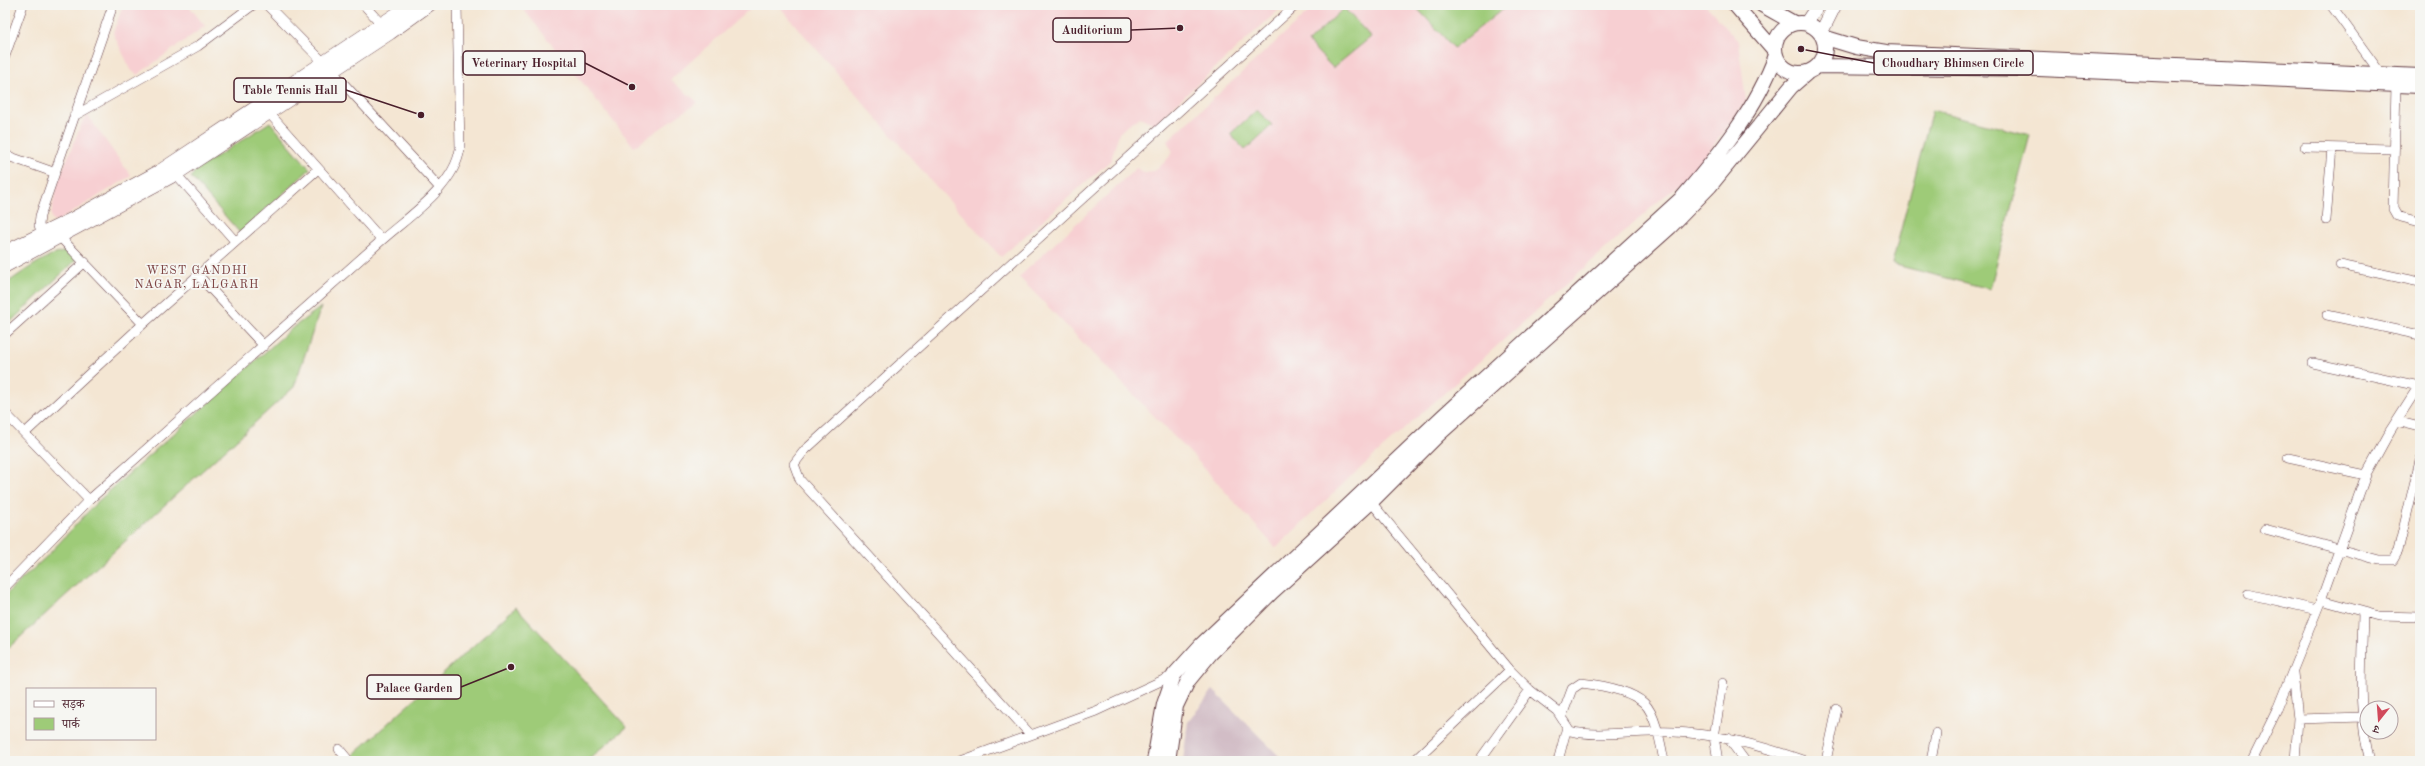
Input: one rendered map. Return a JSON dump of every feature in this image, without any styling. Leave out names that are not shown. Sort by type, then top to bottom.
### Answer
[{"type":"main road","points":[[1735,5],[1775,53],[1779,63],[1791,72],[1813,70],[2040,69],[2420,86]]},
{"type":"main road","points":[[1762,5],[1822,35],[1856,47],[1886,52],[2420,76]]},
{"type":"main road","points":[[1154,761],[1164,704],[1174,675],[1202,644],[1443,416],[1682,198],[1711,164],[1761,91],[1775,53],[1780,32],[1800,23]]},
{"type":"main road","points":[[1168,761],[1176,706],[1188,681],[1211,653],[1272,592],[1371,502],[1438,435],[1670,227],[1710,186],[1791,87],[1813,70],[1825,56],[1822,35]]},
{"type":"street","points":[[5,56],[23,5]]},
{"type":"street","points":[[44,239],[40,216],[53,172],[113,5]]},
{"type":"street","points":[[74,116],[198,46],[253,5]]},
{"type":"street","points":[[267,5],[328,67],[440,188]]},
{"type":"street","points":[[364,5],[386,29]]},
{"type":"street","points":[[386,29],[410,5]]},
{"type":"street","points":[[5,266],[29,253],[44,239],[74,218],[160,171],[328,67],[386,29],[429,5]]},
{"type":"street","points":[[5,587],[89,500],[440,188],[452,174],[458,160],[460,149],[457,5]]},
{"type":"street","points":[[1030,734],[800,480],[794,464],[804,451],[1296,5]]},
{"type":"street","points":[[1800,23],[1818,5]]},
{"type":"street","points":[[1822,35],[1835,5]]},
{"type":"street","points":[[2331,5],[2381,74]]},
{"type":"street","points":[[8,247],[44,239],[61,238],[176,174],[269,113],[328,67]]},
{"type":"street","points":[[2396,85],[2394,214],[2420,222]]},
{"type":"street","points":[[269,113],[382,240]]},
{"type":"street","points":[[2304,147],[2394,149]]},
{"type":"street","points":[[2326,220],[2332,148]]},
{"type":"street","points":[[5,155],[53,172]]},
{"type":"street","points":[[25,433],[235,241],[318,169]]},
{"type":"street","points":[[176,174],[235,241]]},
{"type":"street","points":[[61,238],[143,324]]},
{"type":"street","points":[[8,247],[29,253]]},
{"type":"street","points":[[5,334],[85,262]]},
{"type":"street","points":[[2340,265],[2420,282]]},
{"type":"street","points":[[198,275],[264,346]]},
{"type":"street","points":[[2327,315],[2420,335]]},
{"type":"street","points":[[2252,761],[2293,672],[2340,549],[2366,475],[2396,421],[2419,385],[2313,363]]},
{"type":"street","points":[[5,412],[89,500]]},
{"type":"street","points":[[2396,421],[2420,427]]},
{"type":"street","points":[[2288,458],[2366,475]]},
{"type":"street","points":[[2265,529],[2379,560],[2393,560],[2398,551],[2420,460]]},
{"type":"street","points":[[1371,502],[1510,670],[1530,690],[1562,716],[1566,727],[1558,761]]},
{"type":"street","points":[[2248,594],[2317,610]]},
{"type":"street","points":[[2321,600],[2363,613],[2379,616],[2420,617]]},
{"type":"street","points":[[2363,613],[2363,700]]},
{"type":"street","points":[[1414,761],[1510,670]]},
{"type":"street","points":[[2293,672],[2298,719],[2295,761]]},
{"type":"street","points":[[960,761],[1096,711],[1174,675]]},
{"type":"street","points":[[1562,716],[1572,690],[1580,683],[1626,694],[1645,704],[1658,731],[1664,761]]},
{"type":"street","points":[[1718,761],[1714,737],[1723,683]]},
{"type":"street","points":[[1479,761],[1530,690]]},
{"type":"street","points":[[1826,761],[1837,709]]},
{"type":"street","points":[[2298,719],[2359,717]]},
{"type":"street","points":[[1566,727],[1575,732],[1658,731],[1728,738],[1805,761]]},
{"type":"street","points":[[1931,761],[1936,733]]},
{"type":"street","points":[[1728,738],[1745,761]]},
{"type":"street","points":[[2367,740],[2370,761]]},
{"type":"street","points":[[339,749],[349,761]]},
{"type":"shaded area","points":[[123,5],[188,5],[205,26],[137,75],[131,70],[113,33]]},
{"type":"shaded area","points":[[520,5],[754,5],[670,80],[698,102],[634,147]]},
{"type":"shaded area","points":[[778,5],[1284,5],[1154,124],[1140,117],[1129,124],[1119,133],[1111,160],[1001,257],[932,182]]},
{"type":"shaded area","points":[[1316,5],[1706,5],[1738,41],[1746,101],[1699,165],[1344,483],[1276,548],[1194,457],[1019,277],[1136,168],[1144,172],[1154,171],[1165,162],[1173,152],[1167,141]]},
{"type":"shaded area","points":[[88,116],[131,176],[56,222],[52,219],[51,214],[58,181],[83,120]]},
{"type":"shaded area","points":[[1213,690],[1284,761],[1183,761],[1188,722]]},
{"type":"green space","points":[[1414,5],[1508,5],[1454,48]]},
{"type":"green space","points":[[1344,8],[1371,37],[1333,68],[1308,42]]},
{"type":"green space","points":[[1257,110],[1272,125],[1245,150],[1230,134]]},
{"type":"green space","points":[[1932,110],[2030,135],[1990,289],[1892,264]]},
{"type":"green space","points":[[270,122],[310,169],[240,233],[191,177],[196,170]]},
{"type":"green space","points":[[68,251],[76,258],[74,262],[5,327],[5,284],[43,260]]},
{"type":"green space","points":[[321,307],[294,387],[5,651],[5,595],[48,555],[96,503],[291,329]]},
{"type":"green space","points":[[516,607],[627,727],[587,761],[358,761],[353,755]]},
{"type":"place","name":"Auditorium","points":[[1180,28]]},
{"type":"place","name":"Choudhary Bhimsen Circle","points":[[1801,49]]},
{"type":"place","name":"Veterinary Hospital","points":[[632,87]]},
{"type":"place","name":"Table Tennis Hall","points":[[421,115]]},
{"type":"place","name":"Palace Garden","points":[[511,667]]},
{"type":"district","name":"WEST GANDHI NAGAR, LALGARH","points":[[197,278]]}]
